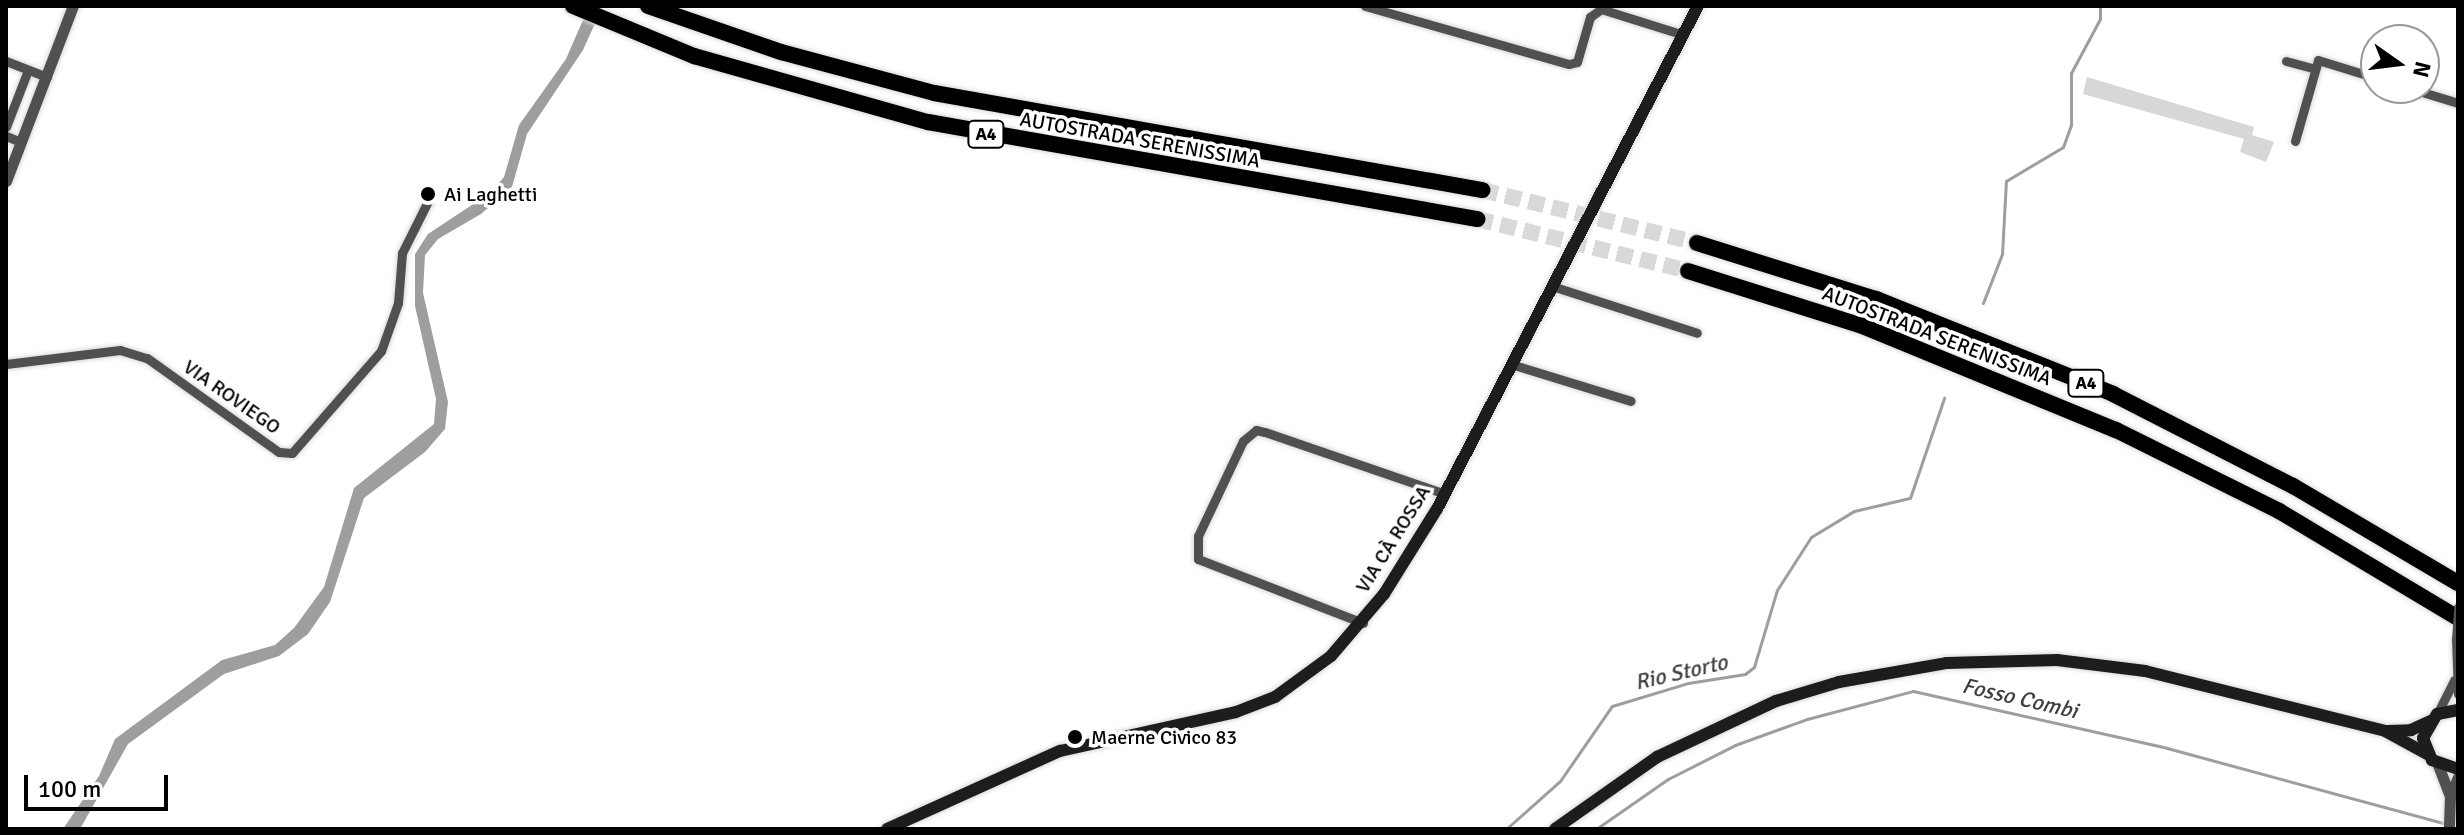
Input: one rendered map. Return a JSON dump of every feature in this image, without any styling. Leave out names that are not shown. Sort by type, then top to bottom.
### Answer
[{"type":"highway","name":"AUTOSTRADA SERENISSIMA","points":[[573,6],[615,25],[760,77],[928,122],[1477,219]]},
{"type":"highway","name":"AUTOSTRADA SERENISSIMA","points":[[648,6],[781,52],[934,93],[1482,190]]},
{"type":"highway","name":"AUTOSTRADA SERENISSIMA","points":[[1697,243],[1876,299],[2113,394],[2293,486],[2458,583]]},
{"type":"highway","name":"AUTOSTRADA SERENISSIMA","points":[[1688,271],[1890,336],[2116,430],[2279,511],[2458,618]]},
{"type":"main road","name":"VIA CÀ ROSSA","points":[[887,829],[1060,751],[1213,720],[1275,697],[1331,656],[1363,623],[1408,560],[1555,287],[1698,6]]},
{"type":"main road","points":[[1555,829],[1657,757],[1776,701],[1839,682],[1947,663],[2057,660],[2145,671],[2385,731],[2427,754],[2438,765],[2458,769]]},
{"type":"main road","points":[[2385,731],[2411,730],[2433,718],[2458,710]]},
{"type":"main road","points":[[2427,754],[2423,738],[2433,718]]},
{"type":"street","points":[[6,181],[73,6]]},
{"type":"street","points":[[1365,6],[1569,64],[1577,62],[1590,17],[1601,9],[1684,35]]},
{"type":"street","points":[[2295,141],[2318,60],[2360,73]]},
{"type":"street","points":[[6,61],[47,77]]},
{"type":"street","points":[[2286,61],[2315,69]]},
{"type":"street","points":[[6,127],[28,70]]},
{"type":"street","points":[[6,136],[21,142]]},
{"type":"street","name":"VIA ROVIEGO","points":[[6,364],[120,350],[147,358],[279,452],[292,453],[381,351],[398,303],[402,253],[428,201]]},
{"type":"street","points":[[1555,287],[1697,333]]},
{"type":"street","points":[[1514,365],[1631,401]]},
{"type":"street","points":[[1363,623],[1198,559],[1198,536],[1243,441],[1256,430],[1265,432],[1445,494]]},
{"type":"street","points":[[2458,607],[2454,680],[2458,694]]},
{"type":"street","points":[[2433,718],[2454,680]]},
{"type":"street","points":[[2438,765],[2450,796],[2449,829]]},
{"type":"street","points":[[2450,796],[2458,777]]},
{"type":"shaded area","points":[[589,6],[603,6],[583,50],[527,134],[512,187],[481,214],[438,239],[425,255],[423,293],[448,402],[445,429],[425,452],[364,498],[330,602],[308,634],[279,656],[224,674],[128,744],[80,829],[63,829],[99,776],[115,739],[222,660],[275,645],[294,628],[324,587],[354,488],[434,424],[436,399],[415,306],[415,254],[428,234],[490,193],[504,177],[519,125],[566,59]]},
{"type":"shaded area","points":[[2087,77],[2254,127],[2252,135],[2274,142],[2266,162],[2240,152],[2244,139],[2083,94]]},
{"type":"waterway","name":"Rio Storto","points":[[1983,303],[2002,254],[2006,181],[2063,147],[2071,125],[2071,73],[2100,19],[2100,6]]},
{"type":"waterway","name":"Fosso Combi","points":[[1506,829],[1560,781],[1612,706],[1688,683],[1745,674],[1754,667],[1777,590],[1811,537],[1854,511],[1910,498],[1944,398]]},
{"type":"waterway","name":"Fosso Combi","points":[[1596,829],[1668,779],[1735,745],[1807,719],[1913,691],[2167,748],[2447,824]]},
{"type":"tunnel","points":[[1482,190],[1697,243]]},
{"type":"tunnel","points":[[1477,219],[1688,271]]},
{"type":"place","name":"Ai Laghetti","points":[[428,194]]},
{"type":"place","name":"Maerne Civico 83","points":[[1075,737]]}]
